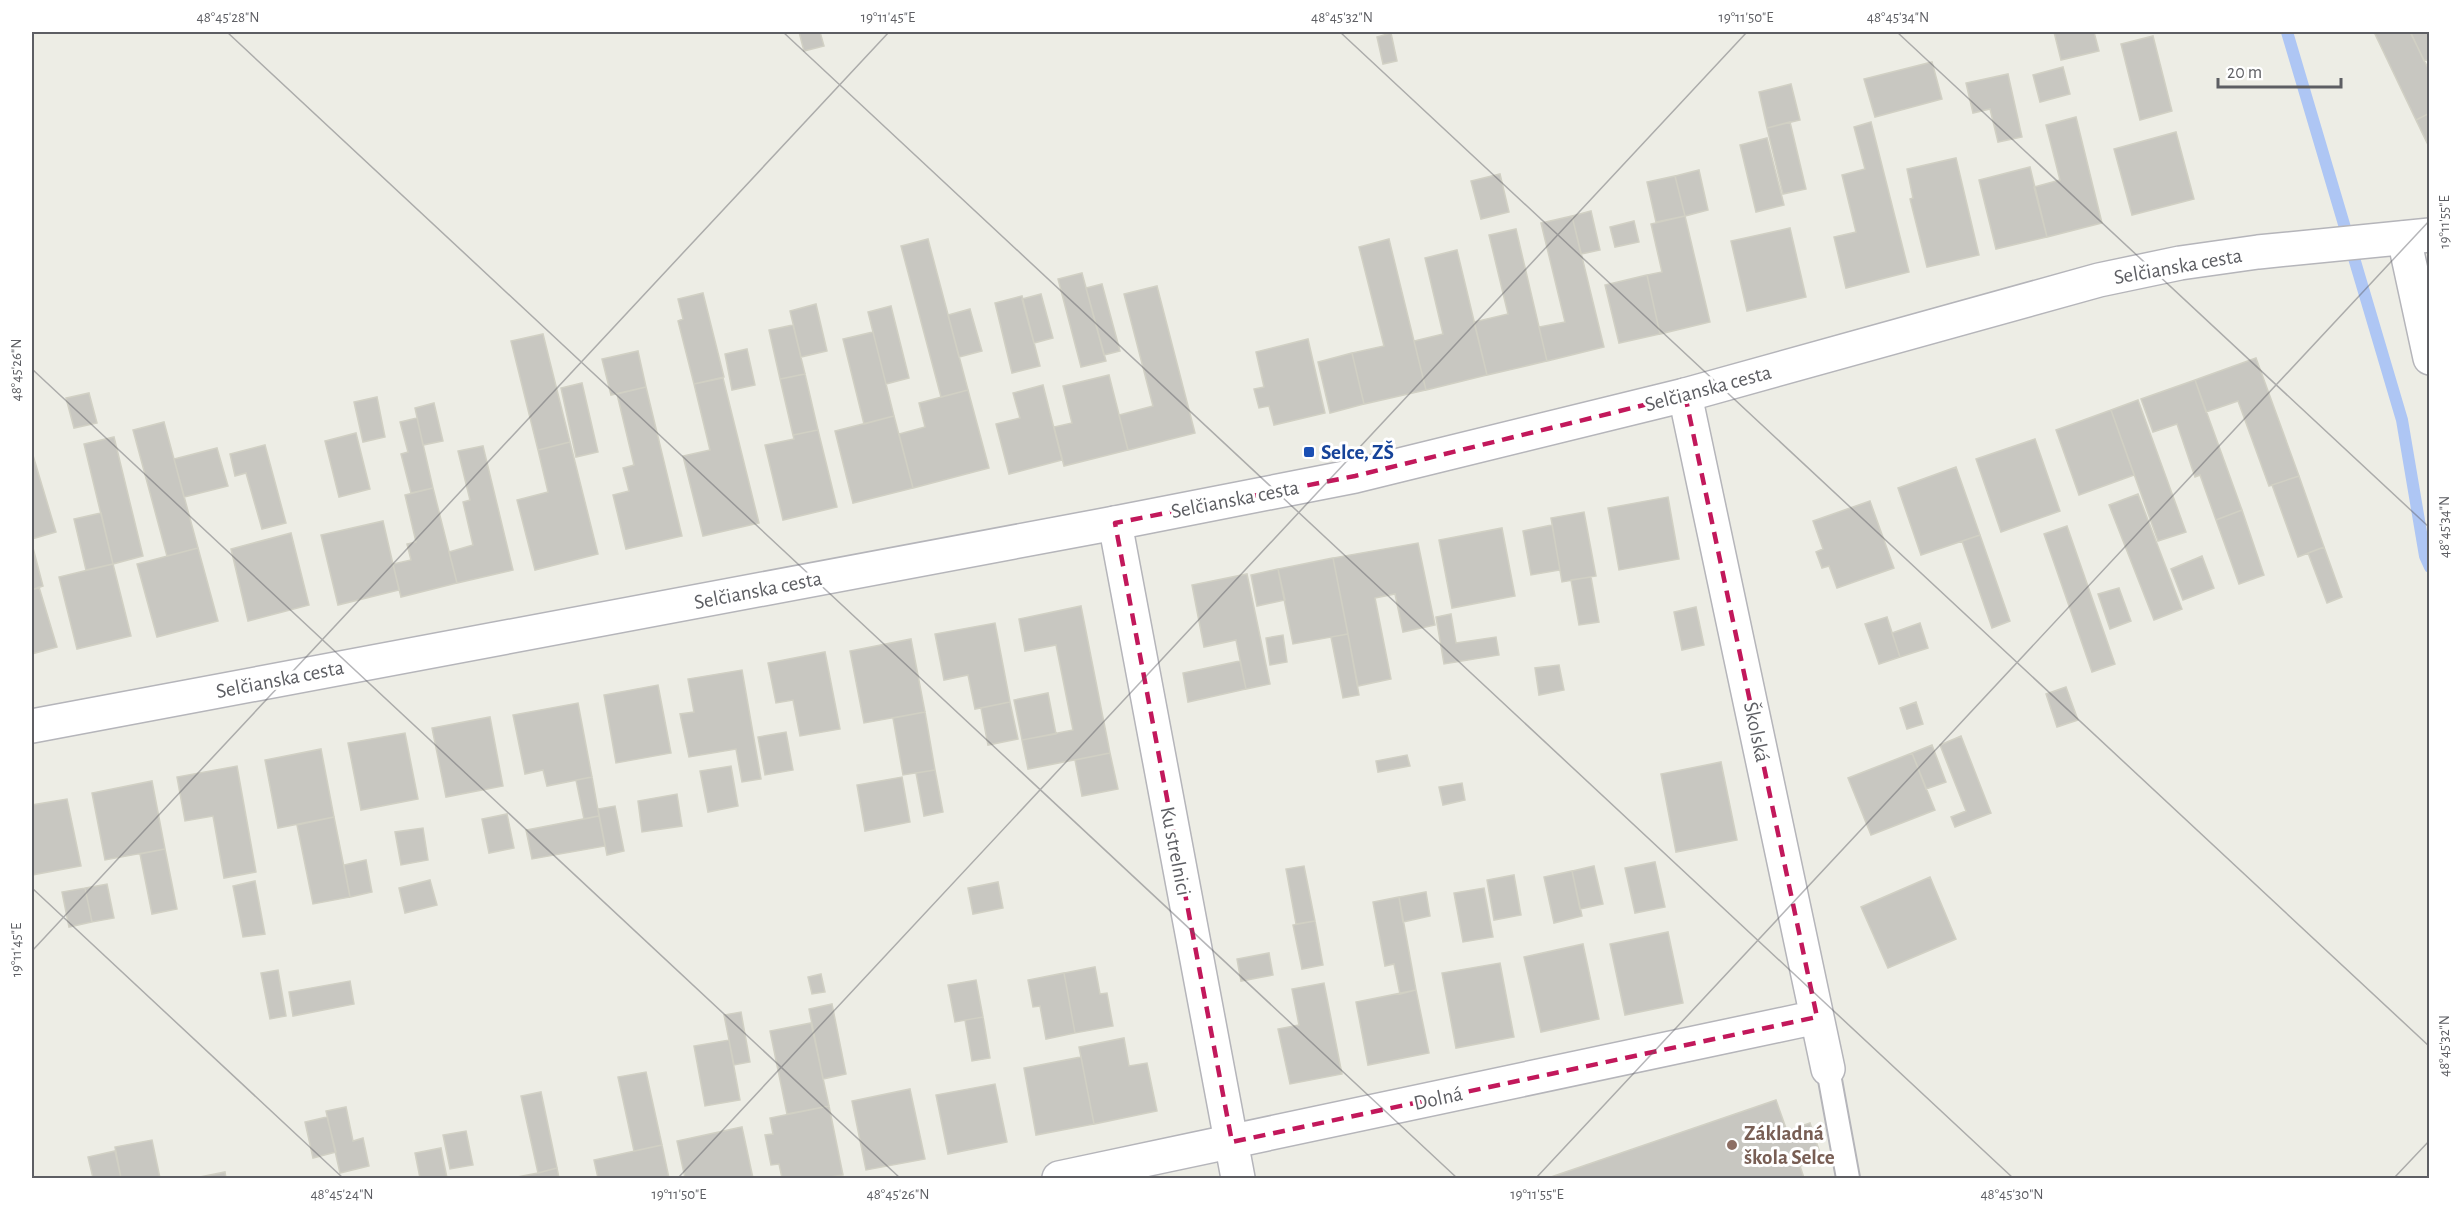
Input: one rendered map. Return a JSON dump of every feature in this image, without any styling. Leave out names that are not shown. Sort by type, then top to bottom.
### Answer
[{"type":"street","name":"Selčianska cesta","points":[[32,726],[1355,476],[1685,395],[2099,280],[2180,264],[2320,245],[2417,236]]},
{"type":"street","points":[[2417,236],[2430,358]]},
{"type":"street","name":"Školská","points":[[1685,395],[1828,1069]]},
{"type":"street","name":"Ku strelnici","points":[[1115,523],[1238,1179]]},
{"type":"street","name":"Dolná","points":[[1059,1179],[1817,1017]]},
{"type":"lane","points":[[1828,1069],[1848,1179]]},
{"type":"highlighted area","points":[[1685,395],[1817,1017],[1232,1142],[1115,523],[1355,476]]},
{"type":"building","points":[[799,32],[820,32],[824,46],[804,51]]},
{"type":"building","points":[[2054,32],[2094,32],[2099,51],[2061,60]]},
{"type":"building","points":[[2374,32],[2410,32],[2430,72],[2430,113],[2416,120]]},
{"type":"building","points":[[2430,32],[2430,59],[2424,61],[2411,33]]},
{"type":"building","points":[[1391,33],[1397,61],[1383,64],[1377,37]]},
{"type":"building","points":[[2153,36],[2172,111],[2140,120],[2121,44]]},
{"type":"building","points":[[1932,62],[1942,99],[1875,117],[1864,79]]},
{"type":"building","points":[[2063,67],[2070,94],[2040,102],[2033,75]]},
{"type":"building","points":[[2008,74],[2022,137],[1998,142],[1990,109],[1973,113],[1966,83]]},
{"type":"building","points":[[1791,84],[1800,120],[1767,128],[1759,92]]},
{"type":"building","points":[[2430,113],[2430,149],[2416,120]]},
{"type":"building","points":[[2076,117],[2102,223],[2047,237],[2034,187],[2060,180],[2046,125]]},
{"type":"building","points":[[1790,122],[1806,189],[1783,194],[1767,128]]},
{"type":"building","points":[[1871,122],[1909,272],[1846,288],[1834,237],[1856,232],[1842,175],[1865,169],[1854,127]]},
{"type":"building","points":[[2176,132],[2194,199],[2132,215],[2114,149]]},
{"type":"building","points":[[1767,138],[1784,205],[1756,212],[1740,145]]},
{"type":"building","points":[[1956,158],[1979,255],[1927,267],[1910,199],[1913,198],[1907,169]]},
{"type":"building","points":[[2030,167],[2047,237],[1996,249],[1979,180]]},
{"type":"building","points":[[1699,170],[1708,210],[1685,216],[1675,176]]},
{"type":"building","points":[[1500,174],[1509,212],[1481,219],[1471,181]]},
{"type":"building","points":[[1675,176],[1685,216],[1656,222],[1647,182]]},
{"type":"building","points":[[1591,211],[1600,250],[1581,254],[1572,216]]},
{"type":"building","points":[[1572,216],[1604,347],[1547,361],[1539,327],[1565,322],[1541,223]]},
{"type":"building","points":[[1685,216],[1710,322],[1660,334],[1647,275],[1662,272],[1651,224]]},
{"type":"building","points":[[1634,221],[1639,242],[1615,247],[1610,227]]},
{"type":"building","points":[[1790,228],[1806,297],[1747,311],[1731,241]]},
{"type":"building","points":[[1516,229],[1547,361],[1487,375],[1474,322],[1508,314],[1489,235]]},
{"type":"building","points":[[928,239],[968,390],[941,397],[901,246]]},
{"type":"building","points":[[1389,239],[1426,390],[1364,404],[1352,353],[1384,346],[1359,247]]},
{"type":"building","points":[[1457,250],[1487,375],[1426,390],[1414,341],[1443,334],[1425,258]]},
{"type":"building","points":[[1082,273],[1106,361],[1081,367],[1058,279]]},
{"type":"building","points":[[1647,275],[1660,334],[1619,343],[1605,285]]},
{"type":"building","points":[[1102,284],[1120,351],[1104,355],[1086,288]]},
{"type":"building","points":[[1157,286],[1195,433],[1128,450],[1119,415],[1153,406],[1124,294]]},
{"type":"building","points":[[703,293],[724,377],[694,384],[678,321],[683,319],[678,299]]},
{"type":"building","points":[[1041,294],[1053,338],[1034,343],[1022,299]]},
{"type":"building","points":[[1022,296],[1040,366],[1012,373],[995,303]]},
{"type":"building","points":[[816,304],[827,351],[801,357],[790,311]]},
{"type":"building","points":[[891,306],[909,378],[886,384],[868,312]]},
{"type":"building","points":[[970,309],[982,351],[959,357],[948,315]]},
{"type":"building","points":[[793,325],[805,374],[780,379],[769,330]]},
{"type":"building","points":[[873,332],[894,416],[864,424],[843,339]]},
{"type":"building","points":[[543,334],[570,442],[538,450],[511,341]]},
{"type":"building","points":[[1308,339],[1325,413],[1274,425],[1269,406],[1259,408],[1254,389],[1264,387],[1256,352]]},
{"type":"building","points":[[747,349],[755,385],[732,390],[725,354]]},
{"type":"building","points":[[638,351],[646,387],[611,395],[602,359]]},
{"type":"building","points":[[1352,353],[1364,404],[1330,413],[1318,362]]},
{"type":"building","points":[[2256,358],[2299,476],[2269,486],[2238,401],[2206,412],[2195,380]]},
{"type":"building","points":[[805,374],[818,430],[793,435],[780,379]]},
{"type":"building","points":[[1109,375],[1128,450],[1064,466],[1054,427],[1072,423],[1063,386]]},
{"type":"building","points":[[723,378],[759,523],[703,536],[683,456],[710,450],[694,384]]},
{"type":"building","points":[[2195,380],[2242,510],[2216,520],[2200,475],[2195,477],[2177,424],[2153,432],[2141,399]]},
{"type":"building","points":[[582,383],[598,452],[576,457],[561,388]]},
{"type":"building","points":[[1043,385],[1062,460],[1009,474],[996,424],[1020,418],[1013,393]]},
{"type":"building","points":[[646,387],[682,536],[626,549],[613,495],[629,491],[623,468],[634,465],[617,394]]},
{"type":"building","points":[[968,390],[989,468],[913,488],[899,434],[925,427],[919,403]]},
{"type":"building","points":[[89,393],[97,423],[74,428],[66,398]]},
{"type":"building","points":[[377,397],[385,437],[363,442],[354,402]]},
{"type":"building","points":[[2138,400],[2186,532],[2158,541],[2111,410]]},
{"type":"building","points":[[434,403],[443,441],[423,445],[415,408]]},
{"type":"building","points":[[2111,410],[2134,475],[2079,495],[2056,430]]},
{"type":"building","points":[[894,416],[913,488],[853,503],[835,431]]},
{"type":"building","points":[[417,418],[433,488],[411,493],[401,454],[408,452],[400,422]]},
{"type":"building","points":[[164,422],[198,548],[167,556],[133,430]]},
{"type":"building","points":[[818,430],[837,507],[783,520],[765,445],[794,439],[793,435]]},
{"type":"building","points":[[356,433],[370,489],[339,497],[325,441]]},
{"type":"building","points":[[114,437],[143,556],[113,564],[84,444]]},
{"type":"building","points":[[2035,439],[2060,511],[2001,532],[1976,459]]},
{"type":"building","points":[[570,442],[598,554],[535,570],[517,500],[548,492],[538,450]]},
{"type":"building","points":[[265,445],[286,523],[262,529],[246,473],[235,476],[230,454]]},
{"type":"building","points":[[483,446],[513,570],[457,583],[449,552],[473,545],[463,502],[470,500],[458,451]]},
{"type":"building","points":[[217,448],[228,486],[184,497],[174,459]]},
{"type":"building","points":[[32,452],[56,532],[32,539]]},
{"type":"building","points":[[1956,467],[1980,535],[1921,555],[1898,488]]},
{"type":"building","points":[[2299,476],[2324,547],[2298,557],[2272,485]]},
{"type":"building","points":[[433,488],[457,583],[401,597],[393,564],[411,560],[407,544],[416,542],[405,495]]},
{"type":"building","points":[[2138,494],[2182,609],[2154,620],[2109,505]]},
{"type":"building","points":[[1668,497],[1679,559],[1619,570],[1608,508]]},
{"type":"building","points":[[1870,501],[1894,568],[1837,588],[1829,566],[1822,568],[1816,552],[1823,549],[1813,521]]},
{"type":"building","points":[[2242,510],[2264,575],[2239,584],[2216,520]]},
{"type":"building","points":[[1584,512],[1596,576],[1562,582],[1551,518]]},
{"type":"building","points":[[101,513],[113,564],[86,570],[74,519]]},
{"type":"building","points":[[383,521],[399,590],[338,605],[321,535]]},
{"type":"building","points":[[1552,525],[1560,570],[1531,575],[1523,531]]},
{"type":"building","points":[[2067,526],[2115,664],[2092,672],[2044,534]]},
{"type":"building","points":[[1502,528],[1515,596],[1452,608],[1439,540]]},
{"type":"building","points":[[291,533],[309,605],[248,621],[231,549]]},
{"type":"building","points":[[1980,535],[2010,621],[1992,628],[1962,541]]},
{"type":"building","points":[[1418,543],[1435,625],[1403,632],[1395,594],[1375,598],[1391,679],[1358,686],[1333,558]]},
{"type":"building","points":[[32,544],[43,586],[32,590]]},
{"type":"building","points":[[2324,547],[2342,597],[2327,603],[2308,553]]},
{"type":"building","points":[[198,548],[218,621],[157,637],[137,564]]},
{"type":"building","points":[[2202,556],[2214,588],[2183,600],[2171,569]]},
{"type":"building","points":[[1333,558],[1348,634],[1293,644],[1278,569]]},
{"type":"building","points":[[113,564],[131,636],[77,649],[59,577]]},
{"type":"building","points":[[1278,569],[1285,600],[1257,606],[1251,575]]},
{"type":"building","points":[[1247,574],[1270,684],[1246,689],[1236,640],[1204,647],[1192,585]]},
{"type":"building","points":[[1591,577],[1599,622],[1579,625],[1571,580]]},
{"type":"building","points":[[39,587],[57,647],[32,654],[32,590]]},
{"type":"building","points":[[2119,588],[2131,621],[2110,629],[2098,594]]},
{"type":"building","points":[[1081,606],[1110,753],[1028,769],[1022,740],[1073,730],[1056,645],[1025,651],[1019,619]]},
{"type":"building","points":[[1696,607],[1704,645],[1682,650],[1674,612]]},
{"type":"building","points":[[1451,614],[1456,643],[1496,637],[1499,655],[1444,664],[1436,617]]},
{"type":"building","points":[[1887,617],[1900,657],[1879,664],[1865,624]]},
{"type":"building","points":[[995,623],[1010,702],[975,709],[968,675],[944,680],[935,634]]},
{"type":"building","points":[[1920,623],[1928,648],[1900,657],[1892,633]]},
{"type":"building","points":[[1348,634],[1359,695],[1343,698],[1331,637]]},
{"type":"building","points":[[1283,635],[1287,662],[1270,665],[1266,638]]},
{"type":"building","points":[[911,639],[925,712],[864,723],[850,651]]},
{"type":"building","points":[[825,652],[840,729],[800,736],[793,700],[776,703],[768,663]]},
{"type":"building","points":[[1240,661],[1246,689],[1188,702],[1183,673]]},
{"type":"building","points":[[1559,665],[1564,690],[1539,695],[1535,668]]},
{"type":"building","points":[[742,670],[761,779],[742,782],[736,749],[689,757],[680,714],[694,712],[688,679]]},
{"type":"building","points":[[658,685],[671,753],[616,763],[604,695]]},
{"type":"building","points":[[2066,687],[2078,720],[2057,727],[2046,694]]},
{"type":"building","points":[[1048,693],[1056,734],[1022,740],[1014,700]]},
{"type":"building","points":[[1010,702],[1018,739],[988,745],[981,708]]},
{"type":"building","points":[[1916,702],[1923,724],[1907,729],[1900,708]]},
{"type":"building","points":[[578,703],[592,777],[547,786],[543,770],[525,774],[513,715]]},
{"type":"building","points":[[925,712],[935,770],[903,775],[893,718]]},
{"type":"building","points":[[490,717],[503,786],[446,797],[432,728]]},
{"type":"building","points":[[786,732],[793,770],[765,775],[758,737]]},
{"type":"building","points":[[405,733],[418,799],[361,810],[348,743]]},
{"type":"building","points":[[1961,736],[1991,813],[1955,827],[1951,817],[1966,811],[1940,745]]},
{"type":"building","points":[[1932,745],[1946,782],[1926,789],[1912,753]]},
{"type":"building","points":[[321,749],[334,817],[278,828],[265,760]]},
{"type":"building","points":[[1110,753],[1118,789],[1082,796],[1075,760]]},
{"type":"building","points":[[1912,753],[1935,810],[1871,835],[1848,778]]},
{"type":"building","points":[[1407,755],[1410,766],[1378,772],[1376,761]]},
{"type":"building","points":[[1721,762],[1737,840],[1676,852],[1661,774]]},
{"type":"building","points":[[237,766],[256,872],[224,878],[213,816],[185,821],[177,777]]},
{"type":"building","points":[[731,766],[738,806],[708,812],[700,771]]},
{"type":"building","points":[[935,770],[943,812],[924,816],[916,773]]},
{"type":"building","points":[[592,777],[599,816],[584,819],[576,780]]},
{"type":"building","points":[[902,777],[910,822],[865,831],[857,785]]},
{"type":"building","points":[[152,781],[165,849],[105,860],[92,793]]},
{"type":"building","points":[[1462,783],[1465,800],[1443,805],[1439,787]]},
{"type":"building","points":[[677,794],[682,826],[642,832],[638,801]]},
{"type":"building","points":[[67,799],[81,866],[32,875],[32,805]]},
{"type":"building","points":[[615,806],[624,851],[607,855],[598,809]]},
{"type":"building","points":[[507,814],[514,848],[489,853],[482,819]]},
{"type":"building","points":[[599,816],[605,846],[532,859],[526,830]]},
{"type":"building","points":[[334,817],[350,897],[313,904],[297,825]]},
{"type":"building","points":[[423,828],[428,860],[401,865],[395,832]]},
{"type":"building","points":[[165,849],[177,909],[152,914],[140,854]]},
{"type":"building","points":[[366,860],[372,892],[350,897],[344,865]]},
{"type":"building","points":[[1655,862],[1665,907],[1635,913],[1625,868]]},
{"type":"building","points":[[1304,866],[1315,921],[1296,924],[1286,869]]},
{"type":"building","points":[[1594,866],[1603,904],[1580,909],[1572,871]]},
{"type":"building","points":[[1572,871],[1582,916],[1554,923],[1544,877]]},
{"type":"building","points":[[1514,875],[1521,915],[1494,920],[1487,880]]},
{"type":"building","points":[[1930,877],[1956,939],[1888,968],[1861,907]]},
{"type":"building","points":[[430,880],[437,905],[405,913],[399,888]]},
{"type":"building","points":[[255,881],[265,934],[243,937],[233,886]]},
{"type":"building","points":[[998,882],[1003,908],[973,914],[968,888]]},
{"type":"building","points":[[107,884],[114,918],[92,922],[85,888]]},
{"type":"building","points":[[85,888],[92,922],[69,927],[62,892]]},
{"type":"building","points":[[1484,888],[1493,937],[1463,942],[1454,893]]},
{"type":"building","points":[[1426,892],[1430,916],[1403,922],[1399,897]]},
{"type":"building","points":[[1399,897],[1416,990],[1400,994],[1394,964],[1385,966],[1373,902]]},
{"type":"building","points":[[1315,921],[1323,965],[1302,969],[1293,925]]},
{"type":"building","points":[[1668,932],[1683,1003],[1625,1015],[1610,944]]},
{"type":"building","points":[[1583,944],[1599,1019],[1541,1032],[1524,957]]},
{"type":"building","points":[[1269,953],[1273,975],[1241,981],[1237,959]]},
{"type":"building","points":[[1500,963],[1514,1037],[1456,1048],[1442,973]]},
{"type":"building","points":[[1095,967],[1100,994],[1107,993],[1113,1026],[1075,1033],[1064,973]]},
{"type":"building","points":[[278,970],[286,1016],[270,1019],[261,973]]},
{"type":"building","points":[[1064,973],[1075,1033],[1046,1039],[1040,1006],[1033,1007],[1028,980]]},
{"type":"building","points":[[821,974],[825,992],[812,994],[808,977]]},
{"type":"building","points":[[976,980],[983,1017],[955,1022],[948,985]]},
{"type":"building","points":[[350,981],[354,1004],[293,1016],[289,992]]},
{"type":"building","points":[[1324,983],[1342,1074],[1290,1084],[1278,1029],[1299,1025],[1292,989]]},
{"type":"building","points":[[1416,990],[1429,1053],[1368,1065],[1356,1002]]},
{"type":"building","points":[[832,1004],[846,1074],[823,1079],[809,1009]]},
{"type":"building","points":[[741,1012],[750,1062],[734,1065],[724,1015]]},
{"type":"building","points":[[983,1017],[990,1058],[972,1061],[965,1020]]},
{"type":"building","points":[[811,1023],[829,1106],[787,1114],[770,1031]]},
{"type":"building","points":[[1124,1038],[1129,1066],[1147,1063],[1157,1111],[1094,1124],[1079,1047]]},
{"type":"building","points":[[729,1040],[740,1100],[705,1106],[694,1046]]},
{"type":"building","points":[[1081,1057],[1094,1124],[1036,1135],[1024,1068]]},
{"type":"building","points":[[646,1072],[662,1145],[634,1151],[618,1077]]},
{"type":"building","points":[[995,1084],[1007,1142],[948,1154],[936,1095]]},
{"type":"building","points":[[910,1089],[925,1159],[866,1170],[852,1101]]},
{"type":"building","points":[[541,1092],[557,1168],[538,1173],[521,1096]]},
{"type":"building","name":"Základná škola Selce","points":[[1776,1100],[1787,1131],[1810,1123],[1822,1159],[1800,1166],[1804,1178],[1548,1178]]},
{"type":"building","points":[[829,1106],[843,1175],[824,1178],[782,1178],[779,1164],[771,1165],[765,1135],[773,1134],[770,1118]]},
{"type":"building","points":[[346,1107],[353,1141],[363,1138],[369,1166],[340,1173],[326,1111]]},
{"type":"building","points":[[327,1117],[336,1152],[313,1158],[305,1122]]},
{"type":"building","points":[[742,1127],[753,1178],[685,1178],[677,1141]]},
{"type":"building","points":[[466,1131],[473,1165],[450,1169],[443,1135]]},
{"type":"building","points":[[152,1140],[160,1178],[121,1178],[115,1147]]},
{"type":"building","points":[[662,1145],[669,1178],[598,1178],[594,1160]]},
{"type":"building","points":[[441,1148],[447,1178],[420,1178],[415,1153]]},
{"type":"building","points":[[115,1151],[121,1178],[93,1178],[88,1157]]},
{"type":"building","points":[[557,1168],[559,1178],[512,1178],[538,1173]]},
{"type":"building","points":[[225,1172],[226,1178],[195,1178]]},
{"type":"waterway","points":[[2287,32],[2402,420],[2425,556],[2430,567]]},
{"type":"place","name":"Selce, ZŠ","points":[[1309,452]]},
{"type":"place","name":"Základná škola Selce","points":[[1732,1145]]}]
